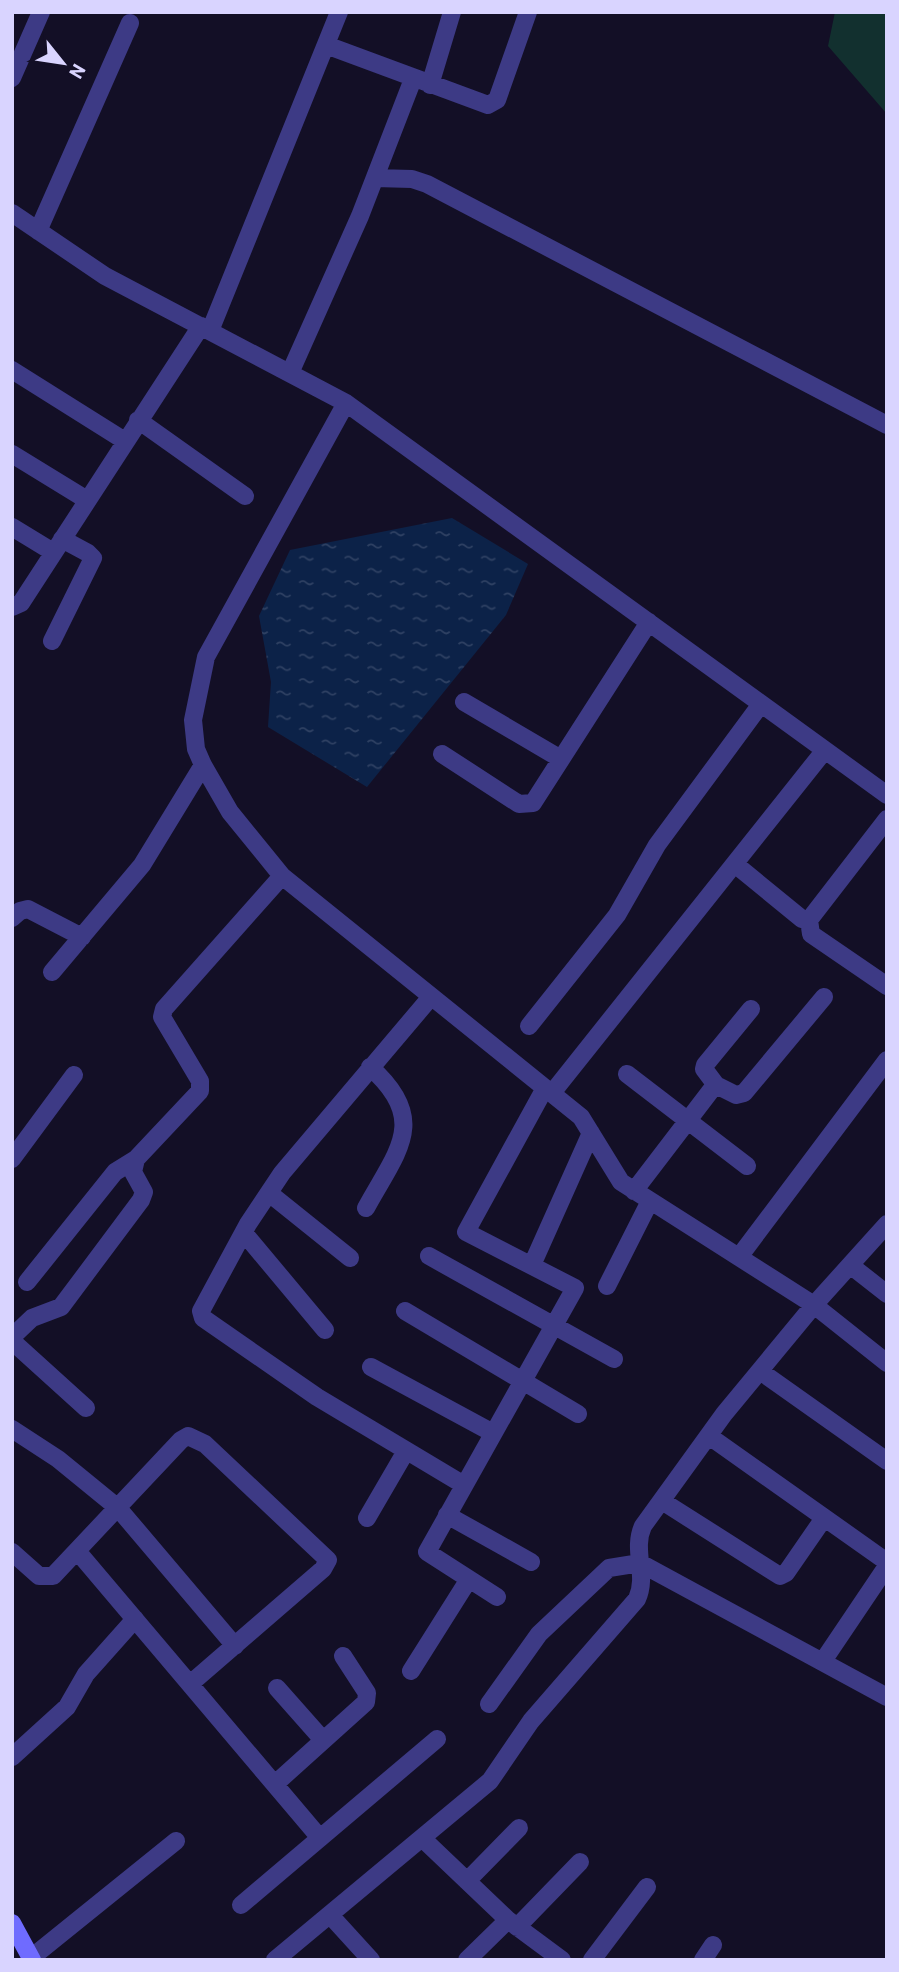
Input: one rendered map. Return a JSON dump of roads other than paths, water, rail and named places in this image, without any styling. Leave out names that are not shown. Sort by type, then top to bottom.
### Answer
[{"type":"street","points":[[12,78],[41,12]]},
{"type":"street","points":[[12,607],[21,603],[138,420],[205,328],[339,12]]},
{"type":"street","points":[[290,373],[375,178],[422,82],[452,12]]},
{"type":"street","points":[[326,45],[473,102],[488,105],[497,100],[528,12]]},
{"type":"street","points":[[38,231],[130,23]]},
{"type":"street","points":[[375,178],[412,179],[427,184],[887,425]]},
{"type":"street","points":[[12,213],[105,276],[346,403],[887,794]]},
{"type":"street","points":[[12,370],[125,441]]},
{"type":"street","points":[[346,403],[206,657],[193,720],[195,750],[203,765],[230,812],[282,876],[430,998],[581,1117],[621,1182],[814,1306],[887,1363]]},
{"type":"street","points":[[138,420],[245,496]]},
{"type":"street","points":[[12,454],[87,500]]},
{"type":"street","points":[[12,527],[57,546],[89,553],[93,558],[52,641]]},
{"type":"street","points":[[442,754],[526,806],[533,803],[649,622]]},
{"type":"street","points":[[464,702],[561,760]]},
{"type":"street","points":[[529,1026],[609,927],[657,845],[761,704]]},
{"type":"street","points":[[497,1597],[428,1552],[575,1288],[466,1232],[549,1090],[736,865],[825,750]]},
{"type":"street","points":[[52,972],[142,865],[203,765]]},
{"type":"street","points":[[887,819],[809,920],[811,934],[887,986]]},
{"type":"street","points":[[736,865],[802,919],[809,920]]},
{"type":"street","points":[[27,1282],[116,1172],[136,1159],[200,1091],[200,1081],[162,1017],[164,1009],[282,876]]},
{"type":"street","points":[[15,910],[28,909],[82,937]]},
{"type":"street","points":[[751,1009],[705,1065],[716,1085],[736,1095],[744,1093],[824,997]]},
{"type":"street","points":[[430,998],[370,1067],[269,1193],[204,1301],[203,1318],[317,1397],[464,1485]]},
{"type":"street","points":[[739,1257],[887,1060]]},
{"type":"street","points":[[366,1208],[404,1133],[398,1095],[370,1067]]},
{"type":"street","points":[[627,1074],[747,1166]]},
{"type":"street","points":[[12,1159],[74,1075]]},
{"type":"street","points":[[634,1191],[716,1085]]},
{"type":"street","points":[[531,1265],[591,1133]]},
{"type":"street","points":[[86,1408],[12,1339],[32,1318],[61,1307],[141,1200],[144,1192],[133,1172],[136,1159]]},
{"type":"street","points":[[269,1193],[350,1258]]},
{"type":"street","points":[[607,1286],[650,1201]]},
{"type":"street","points":[[275,1960],[423,1839],[495,1776],[531,1720],[637,1599],[642,1583],[639,1534],[662,1501],[760,1371],[887,1224]]},
{"type":"street","points":[[244,1233],[325,1330]]},
{"type":"street","points":[[429,1256],[614,1359]]},
{"type":"street","points":[[850,1265],[887,1294]]},
{"type":"street","points":[[405,1311],[578,1414]]},
{"type":"street","points":[[371,1367],[493,1433]]},
{"type":"street","points":[[760,1371],[887,1461]]},
{"type":"street","points":[[12,1429],[58,1459],[118,1508],[234,1646]]},
{"type":"street","points":[[12,1552],[40,1576],[48,1578],[78,1552],[181,1440],[188,1436],[196,1438],[328,1560],[323,1569],[190,1684]]},
{"type":"street","points":[[709,1436],[887,1564],[823,1661]]},
{"type":"street","points":[[367,1518],[406,1451]]},
{"type":"street","points":[[662,1501],[780,1576],[786,1573],[824,1518]]},
{"type":"street","points":[[447,1515],[531,1562]]},
{"type":"street","points":[[78,1552],[320,1838]]},
{"type":"street","points":[[489,1704],[539,1634],[609,1568],[640,1563],[887,1697]]},
{"type":"street","points":[[411,1671],[469,1579]]},
{"type":"street","points":[[12,1757],[67,1707],[86,1674],[135,1619]]},
{"type":"street","points":[[275,1784],[368,1696],[343,1656]]},
{"type":"street","points":[[277,1688],[323,1740]]},
{"type":"street","points":[[241,1905],[437,1739]]},
{"type":"street","points":[[467,1881],[519,1828]]},
{"type":"street","points":[[423,1839],[513,1923],[562,1960]]},
{"type":"street","points":[[12,1923],[32,1959],[176,1841]]},
{"type":"street","points":[[467,1960],[513,1923],[580,1862]]},
{"type":"street","points":[[592,1960],[648,1887]]},
{"type":"street","points":[[330,1915],[370,1960]]},
{"type":"water","points":[[452,518],[528,564],[506,615],[367,787],[268,727],[271,682],[259,616],[290,550]]}]
